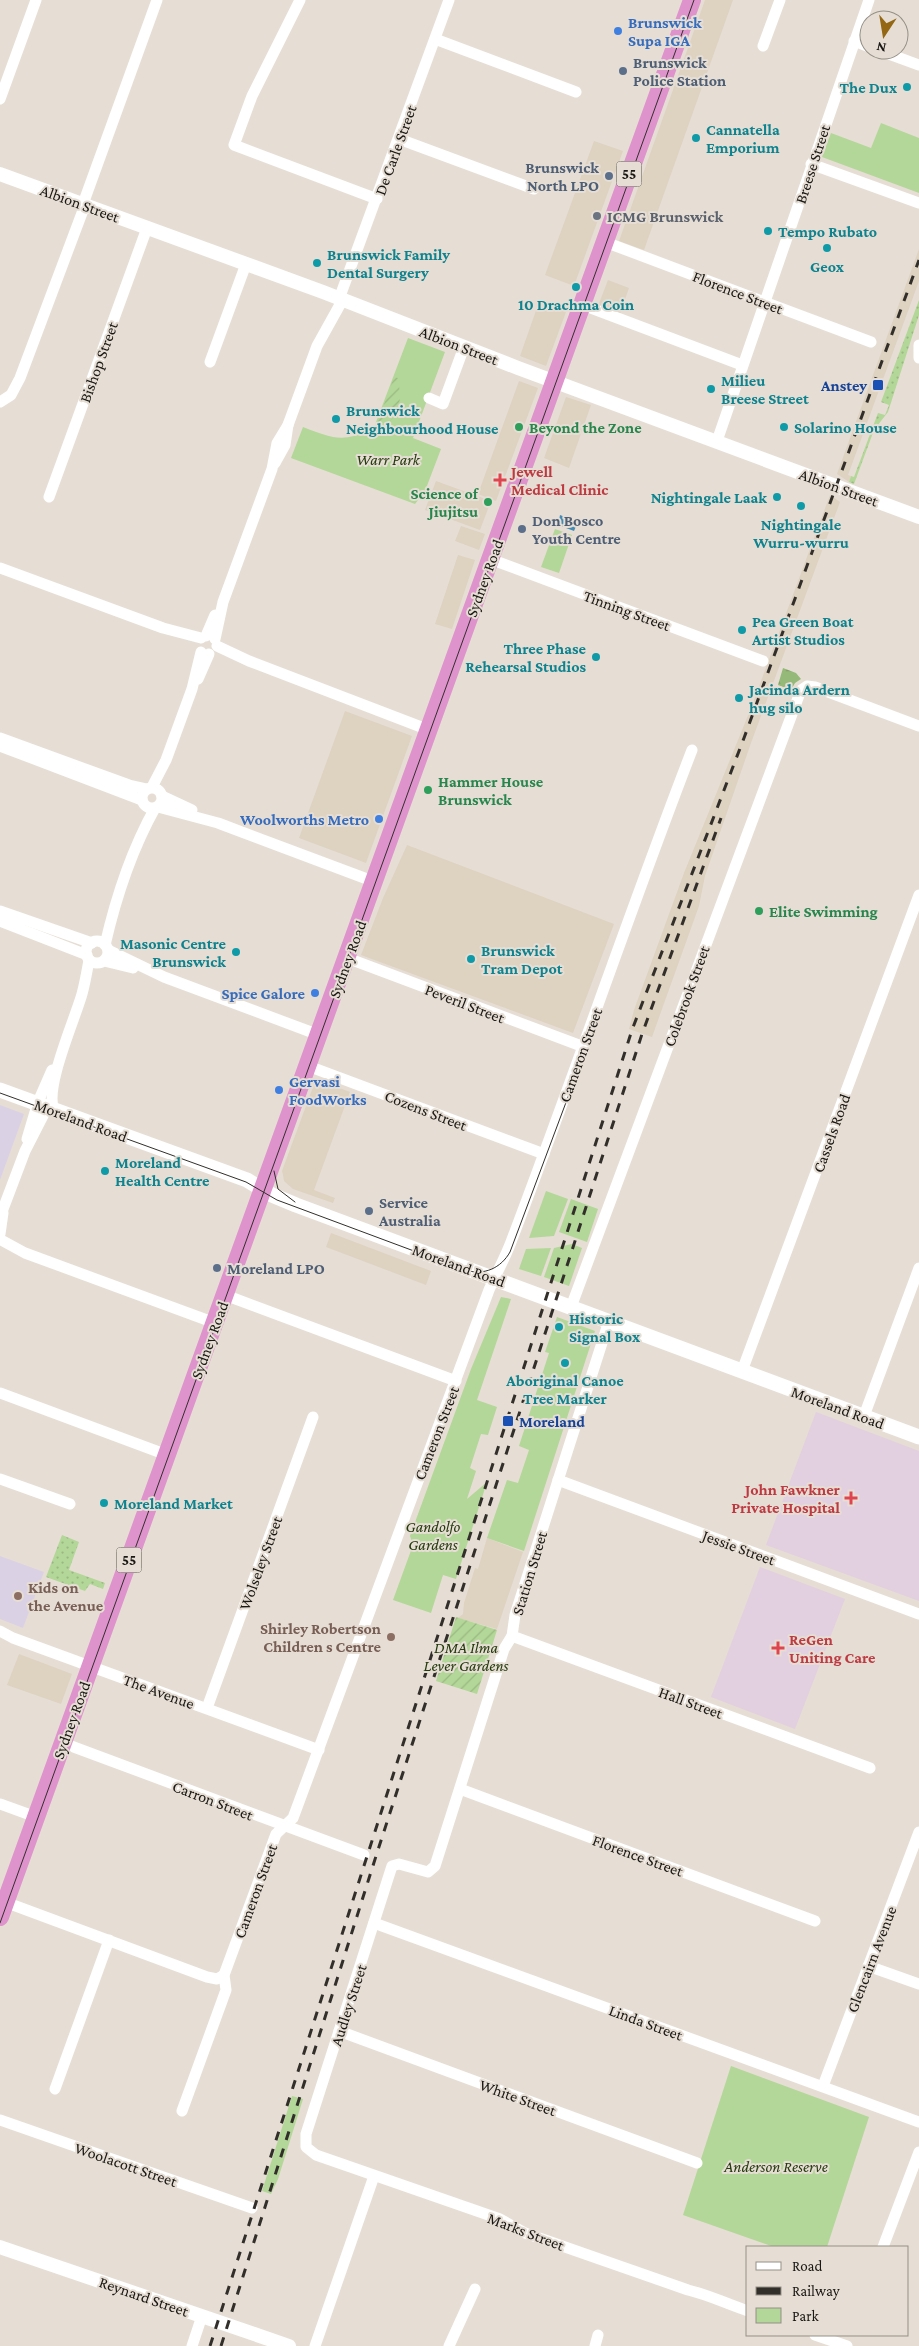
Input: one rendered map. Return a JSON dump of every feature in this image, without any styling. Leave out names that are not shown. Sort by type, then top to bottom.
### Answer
[{"type":"highway","name":"Sydney Road","points":[[3,1909],[692,0]]},
{"type":"main road","name":"Moreland Road","points":[[0,1090],[232,1174],[284,1200],[919,1436]]},
{"type":"street","points":[[0,99],[36,0]]},
{"type":"street","points":[[0,402],[11,395],[20,378],[157,0]]},
{"type":"street","points":[[300,0],[252,96],[234,145],[377,198]]},
{"type":"street","name":"De Carle Street","points":[[1,1241],[1,1215],[25,1151],[46,1107],[97,952],[272,469],[277,443],[288,425],[318,346],[324,317],[339,299],[449,0]]},
{"type":"street","points":[[763,46],[780,0]]},
{"type":"street","name":"Breese Street","points":[[717,441],[869,0]]},
{"type":"street","points":[[435,39],[576,92]]},
{"type":"street","points":[[854,41],[859,43]]},
{"type":"street","points":[[905,60],[919,65]]},
{"type":"street","points":[[399,139],[534,189]]},
{"type":"street","points":[[811,164],[919,203]]},
{"type":"street","name":"Albion Street","points":[[0,174],[246,264],[555,382],[919,517]]},
{"type":"street","name":"Bishop Street","points":[[49,496],[147,228]]},
{"type":"street","name":"Florence Street","points":[[605,242],[871,342]]},
{"type":"street","points":[[210,362],[246,264]]},
{"type":"street","points":[[582,305],[742,365]]},
{"type":"street","points":[[919,345],[919,358]]},
{"type":"street","points":[[430,398],[443,404],[464,347]]},
{"type":"street","name":"Tinning Street","points":[[490,559],[763,661]]},
{"type":"street","points":[[0,568],[429,730]]},
{"type":"street","name":"Colebrook Street","points":[[571,1307],[795,704],[805,687],[815,687],[919,726]]},
{"type":"street","points":[[0,738],[129,785],[153,798]]},
{"type":"street","points":[[0,746],[153,798],[374,882]]},
{"type":"street","name":"Cameron Street","points":[[182,2111],[226,1990],[224,1975],[276,1834],[293,1818],[494,1278],[509,1247],[584,1047],[633,906],[692,750]]},
{"type":"street","name":"Cassels Road","points":[[742,1371],[919,895]]},
{"type":"street","points":[[0,911],[97,952]]},
{"type":"street","points":[[0,921],[97,952],[319,1035]]},
{"type":"street","name":"Peveril Street","points":[[347,958],[584,1047]]},
{"type":"street","name":"De Carle Street","points":[[46,1107],[52,1104],[54,1083],[64,1049]]},
{"type":"street","name":"Cozens Street","points":[[308,1066],[544,1154]]},
{"type":"street","points":[[1,1241],[25,1253],[215,1323]]},
{"type":"street","points":[[864,1416],[919,1268]]},
{"type":"street","points":[[225,1295],[456,1381]]},
{"type":"street","name":"Station Street","points":[[393,1865],[399,1864],[428,1872],[433,1869],[504,1649],[512,1636],[515,1615],[609,1321]]},
{"type":"street","points":[[0,1393],[167,1455]]},
{"type":"street","name":"Wolseley Street","points":[[207,1708],[313,1417]]},
{"type":"street","points":[[0,1479],[70,1504]]},
{"type":"street","name":"Jessie Street","points":[[558,1480],[919,1614]]},
{"type":"street","name":"The Avenue","points":[[0,1631],[13,1638],[319,1750]]},
{"type":"street","name":"Hall Street","points":[[512,1636],[870,1768]]},
{"type":"street","name":"Carron Street","points":[[63,1743],[364,1855]]},
{"type":"street","name":"Florence Street","points":[[460,1789],[816,1921]]},
{"type":"street","points":[[0,1804],[36,1817]]},
{"type":"street","name":"Glencairn Avenue","points":[[823,2086],[868,1966],[917,1845],[919,1832]]},
{"type":"street","name":"Audley Street","points":[[306,2147],[306,2134],[393,1865]]},
{"type":"street","points":[[3,1909],[109,1940],[212,1978],[221,1978],[224,1975]]},
{"type":"street","name":"Linda Street","points":[[374,1923],[919,2122]]},
{"type":"street","points":[[55,2088],[109,1940]]},
{"type":"street","points":[[868,1966],[919,1984]]},
{"type":"street","name":"White Street","points":[[339,2031],[697,2163]]},
{"type":"street","name":"Woolacott Street","points":[[0,2120],[252,2208]]},
{"type":"street","name":"Marks Street","points":[[306,2147],[316,2155],[500,2219],[525,2233],[688,2290],[704,2293],[746,2310]]},
{"type":"street","points":[[883,2246],[919,2152]]},
{"type":"street","points":[[315,2346],[374,2176]]},
{"type":"street","name":"Reynard Street","points":[[0,2247],[289,2346]]},
{"type":"street","points":[[449,2346],[475,2289]]},
{"type":"street","points":[[192,2346],[202,2316]]},
{"type":"street","points":[[818,2336],[847,2346]]},
{"type":"shaded area","points":[[705,0],[733,0],[644,250],[619,241]]},
{"type":"shaded area","points":[[594,141],[623,151],[574,286],[545,275]]},
{"type":"shaded area","points":[[919,249],[919,281],[848,475],[851,476],[849,482],[837,474]]},
{"type":"shaded area","points":[[608,280],[629,288],[620,314],[598,306]]},
{"type":"shaded area","points":[[539,302],[566,312],[546,366],[520,356]]},
{"type":"shaded area","points":[[519,381],[538,388],[496,501],[478,494]]},
{"type":"shaded area","points":[[566,397],[591,405],[569,468],[544,458]]},
{"type":"shaded area","points":[[436,481],[491,501],[480,530],[425,510]]},
{"type":"shaded area","points":[[830,495],[840,502],[751,743],[705,876],[699,906],[652,1037],[629,1029],[634,1010],[684,873],[751,708]]},
{"type":"shaded area","points":[[461,526],[485,534],[479,550],[455,541]]},
{"type":"shaded area","points":[[458,555],[475,560],[452,629],[435,624]]},
{"type":"shaded area","points":[[345,711],[412,736],[366,863],[299,838]]},
{"type":"shaded area","name":"Brunswick Tram Depot","points":[[407,845],[614,924],[573,1033],[361,955],[383,898]]},
{"type":"shaded area","points":[[316,1079],[350,1092],[314,1190],[335,1198],[333,1203],[293,1189],[284,1181],[282,1171]]},
{"type":"shaded area","points":[[0,1105],[24,1114],[0,1180]]},
{"type":"shaded area","points":[[331,1233],[431,1271],[426,1285],[326,1247]]},
{"type":"shaded area","name":"John Fawkner Private Hospital","points":[[816,1412],[919,1451],[919,1601],[766,1545]]},
{"type":"shaded area","points":[[487,1538],[523,1552],[497,1629],[458,1618],[463,1614],[464,1603],[475,1568],[478,1569]]},
{"type":"shaded area","name":"Kids on the Avenue","points":[[0,1556],[44,1572],[23,1628],[0,1619]]},
{"type":"shaded area","name":"ReGen Uniting Care","points":[[760,1567],[845,1599],[795,1729],[711,1697]]},
{"type":"shaded area","points":[[19,1654],[72,1674],[61,1704],[7,1685]]},
{"type":"green space","points":[[881,123],[919,138],[919,193],[822,157],[831,133],[871,148]]},
{"type":"green space","points":[[919,300],[919,315],[888,412],[874,430],[854,484],[849,482],[851,476],[854,477],[878,413],[885,415],[889,405],[881,402]]},
{"type":"green space","name":"Warr Park","points":[[408,338],[445,352],[413,438],[441,449],[425,491],[415,504],[291,458],[303,427],[338,438],[373,430]]},
{"type":"green space","points":[[394,377],[398,378],[400,395],[398,410],[390,421],[375,429]]},
{"type":"green space","points":[[555,529],[572,535],[559,573],[541,567]]},
{"type":"green space","points":[[783,668],[796,673],[801,679],[795,683],[791,690],[778,685]]},
{"type":"green space","points":[[546,1191],[568,1199],[554,1236],[529,1238]]},
{"type":"green space","points":[[571,1199],[598,1209],[587,1242],[559,1232]]},
{"type":"green space","points":[[572,1244],[582,1248],[569,1286],[544,1277],[554,1248]]},
{"type":"green space","points":[[551,1248],[541,1276],[519,1269],[526,1249]]},
{"type":"green space","name":"Gandolfo Gardens","points":[[501,1297],[511,1299],[477,1400],[497,1407],[488,1435],[481,1434],[470,1468],[476,1471],[467,1499],[487,1482],[456,1579],[443,1575],[431,1613],[393,1600],[413,1545],[410,1536],[471,1369]]},
{"type":"green space","name":"Gandolfo Gardens","points":[[557,1317],[595,1331],[524,1551],[487,1538],[507,1480],[518,1483],[529,1450],[519,1446],[549,1353],[545,1352]]},
{"type":"green space","points":[[62,1535],[79,1542],[69,1570],[105,1583],[103,1589],[90,1584],[85,1591],[46,1577]]},
{"type":"green space","name":"DMA Ilma Lever Gardens","points":[[456,1617],[497,1630],[477,1694],[436,1681]]},
{"type":"green space","name":"Anderson Reserve","points":[[731,2066],[869,2117],[827,2246],[771,2246],[683,2215]]},
{"type":"green space","points":[[292,2096],[303,2099],[278,2179],[271,2194],[262,2191]]},
{"type":"water","points":[[560,515],[578,522],[574,531],[558,525]]},
{"type":"tram line","points":[[0,1923],[694,0]]},
{"type":"tram line","points":[[0,1093],[246,1182],[277,1200],[465,1270],[479,1272],[497,1266],[510,1252],[580,1065]]},
{"type":"tram line","points":[[274,1171],[278,1189],[295,1202]]},
{"type":"railway","points":[[210,2346],[632,1030],[744,738],[919,260]]},
{"type":"railway","points":[[221,2346],[377,1853],[642,1034],[721,818]]},
{"type":"place","name":"Brunswick Supa IGA","points":[[618,31]]},
{"type":"place","name":"Brunswick Police Station","points":[[623,71]]},
{"type":"place","name":"The Dux","points":[[907,87]]},
{"type":"place","name":"Cannatella Emporium","points":[[696,138]]},
{"type":"place","name":"Brunswick North LPO","points":[[609,176]]},
{"type":"place","name":"ICMG Brunswick","points":[[597,216]]},
{"type":"place","name":"Tempo Rubato","points":[[768,231]]},
{"type":"place","name":"Geox","points":[[827,248]]},
{"type":"place","name":"Brunswick Family Dental Surgery","points":[[317,263]]},
{"type":"place","name":"10 Drachma Coin","points":[[576,287]]},
{"type":"place","name":"Anstey","points":[[878,385]]},
{"type":"place","name":"Milieu Breese Street","points":[[711,389]]},
{"type":"place","name":"Brunswick Neighbourhood House","points":[[336,419]]},
{"type":"place","name":"Beyond the Zone","points":[[519,427]]},
{"type":"place","name":"Solarino House","points":[[784,427]]},
{"type":"place","name":"Jewell Medical Clinic","points":[[500,480]]},
{"type":"place","name":"Nightingale Laak","points":[[777,497]]},
{"type":"place","name":"Science of Jiujitsu","points":[[488,502]]},
{"type":"place","name":"Nightingale Wurru-wurru","points":[[801,506]]},
{"type":"place","name":"Don Bosco Youth Centre","points":[[522,529]]},
{"type":"place","name":"Pea Green Boat Artist Studios","points":[[742,630]]},
{"type":"place","name":"Three Phase Rehearsal Studios","points":[[596,657]]},
{"type":"place","name":"Jacinda Ardern hug silo","points":[[739,698]]},
{"type":"place","name":"Hammer House Brunswick","points":[[428,790]]},
{"type":"place","name":"Woolworths Metro","points":[[379,819]]},
{"type":"place","name":"Elite Swimming","points":[[759,911]]},
{"type":"place","name":"Masonic Centre Brunswick","points":[[236,952]]},
{"type":"place","name":"Brunswick Tram Depot","points":[[471,959]]},
{"type":"place","name":"Spice Galore","points":[[315,993]]},
{"type":"place","name":"Gervasi FoodWorks","points":[[279,1090]]},
{"type":"place","name":"Moreland Health Centre","points":[[105,1171]]},
{"type":"place","name":"Service Australia","points":[[369,1211]]},
{"type":"place","name":"Moreland LPO","points":[[217,1268]]},
{"type":"place","name":"Historic Signal Box","points":[[559,1327]]},
{"type":"place","name":"Aboriginal Canoe Tree Marker","points":[[565,1363]]},
{"type":"place","name":"Moreland","points":[[508,1421]]},
{"type":"place","name":"John Fawkner Private Hospital","points":[[851,1498]]},
{"type":"place","name":"Moreland Market","points":[[104,1503]]},
{"type":"place","name":"Kids on the Avenue","points":[[18,1596]]},
{"type":"place","name":"Shirley Robertson Children s Centre","points":[[391,1637]]},
{"type":"place","name":"ReGen Uniting Care","points":[[778,1648]]}]
